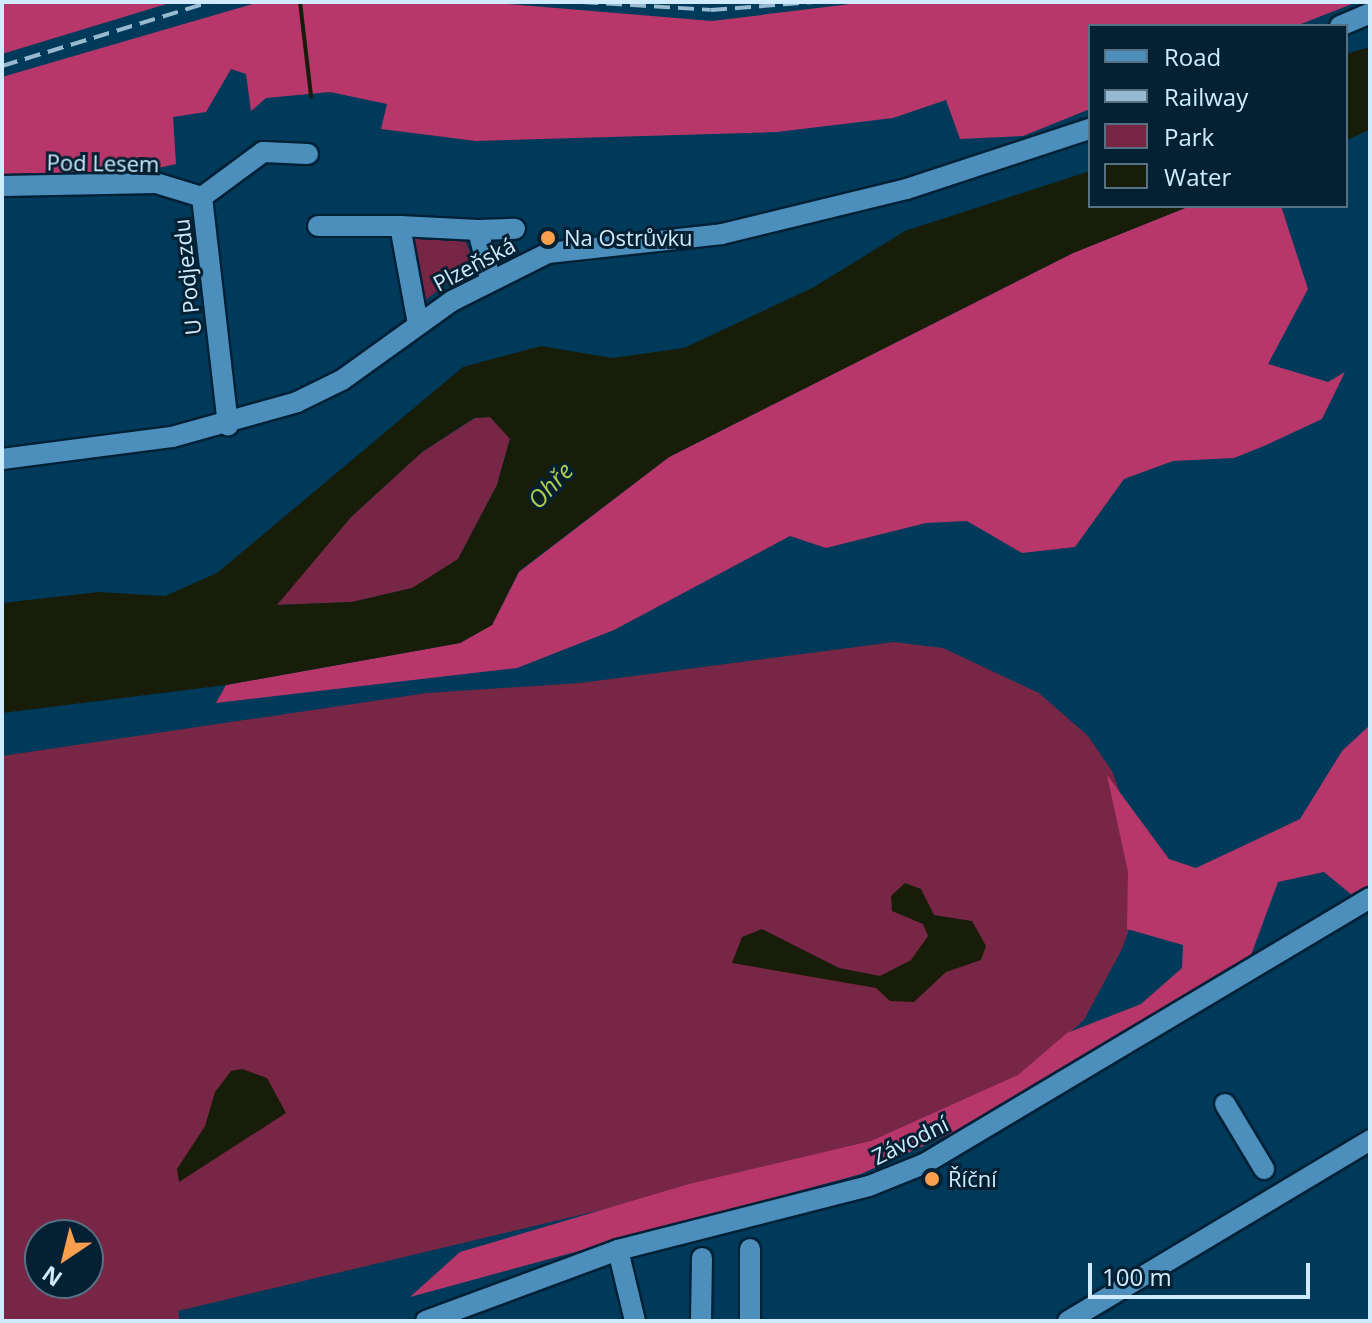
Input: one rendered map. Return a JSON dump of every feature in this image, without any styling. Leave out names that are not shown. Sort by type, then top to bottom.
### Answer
[{"type":"street","points":[[1345,24],[1370,13]]},
{"type":"street","name":"Plzeňská","points":[[2,459],[228,426],[342,380],[418,324],[490,279],[563,249],[722,234],[1037,150],[1088,130]]},
{"type":"street","name":"U Podjezdu","points":[[228,426],[202,197],[263,152],[308,154]]},
{"type":"street","name":"Pod Lesem","points":[[2,186],[156,183],[202,197]]},
{"type":"street","points":[[318,226],[515,229]]},
{"type":"street","points":[[400,226],[418,324]]},
{"type":"street","points":[[478,230],[490,279]]},
{"type":"street","name":"Závodní","points":[[426,1321],[618,1250],[869,1186],[924,1164],[1370,898]]},
{"type":"street","points":[[1225,1104],[1264,1169]]},
{"type":"street","points":[[1068,1321],[1370,1140]]},
{"type":"street","points":[[750,1249],[750,1321]]},
{"type":"street","points":[[618,1250],[635,1321]]},
{"type":"street","points":[[701,1321],[702,1258]]},
{"type":"green space","points":[[421,233],[462,233],[474,263],[420,304],[408,243]]},
{"type":"green space","points":[[490,417],[510,438],[497,485],[458,559],[413,588],[352,602],[276,605],[351,517],[422,452],[475,418]]},
{"type":"green space","points":[[894,642],[943,648],[1039,693],[1088,736],[1112,771],[1131,823],[1131,924],[1122,949],[1084,1020],[1012,1084],[877,1144],[178,1311],[180,1321],[2,1321],[2,756],[427,693],[580,683]]},
{"type":"shaded area","points":[[2,2],[173,2],[2,54]]},
{"type":"shaded area","points":[[259,2],[484,2],[712,21],[867,2],[1357,2],[1301,24],[1088,24],[1088,110],[1023,136],[960,139],[946,100],[893,118],[777,132],[476,141],[381,129],[387,104],[330,92],[266,98],[251,111],[246,74],[231,69],[206,112],[173,117],[176,164],[132,174],[2,178],[2,77]]},
{"type":"shaded area","points":[[1185,208],[1282,208],[1308,289],[1268,364],[1328,382],[1345,372],[1322,419],[1234,458],[1173,461],[1124,479],[1075,547],[1022,553],[967,521],[926,523],[826,548],[790,536],[614,630],[517,668],[216,703],[226,685],[460,643],[492,625],[519,572],[669,457],[1073,253]]},
{"type":"shaded area","points":[[1370,725],[1370,884],[1352,895],[1324,872],[1278,882],[1250,958],[954,1132],[861,1174],[410,1297],[460,1252],[689,1184],[871,1141],[1018,1075],[1067,1033],[1141,1004],[1182,968],[1183,945],[1127,929],[1128,872],[1107,775],[1169,859],[1196,868],[1300,819],[1342,751]]},
{"type":"water","points":[[1370,47],[1370,129],[1348,140],[1348,53]]},
{"type":"water","name":"Ohře","points":[[1088,172],[1088,208],[1185,208],[1073,253],[669,457],[519,571],[492,625],[460,643],[226,685],[2,713],[2,603],[99,592],[165,596],[217,573],[463,367],[541,346],[612,358],[684,348],[814,287],[905,231]],"holes":[[[490,417],[510,439],[497,485],[458,559],[412,588],[352,602],[277,605],[351,517],[422,452],[474,418]]]},
{"type":"water","points":[[905,883],[921,889],[934,915],[972,921],[986,946],[981,960],[946,972],[914,1002],[890,1001],[876,988],[732,963],[742,937],[762,929],[839,968],[880,976],[911,960],[928,936],[923,924],[892,911],[891,896]]},
{"type":"water","points":[[242,1069],[267,1078],[286,1113],[179,1182],[177,1169],[205,1126],[215,1092],[231,1071]]},
{"type":"waterway","points":[[300,2],[311,96]]},
{"type":"railway","points":[[2,66],[210,2]]},
{"type":"railway","points":[[582,2],[711,10],[814,2]]},
{"type":"place","name":"Na Ostrůvku","points":[[548,238]]},
{"type":"place","name":"Říční","points":[[932,1179]]}]
